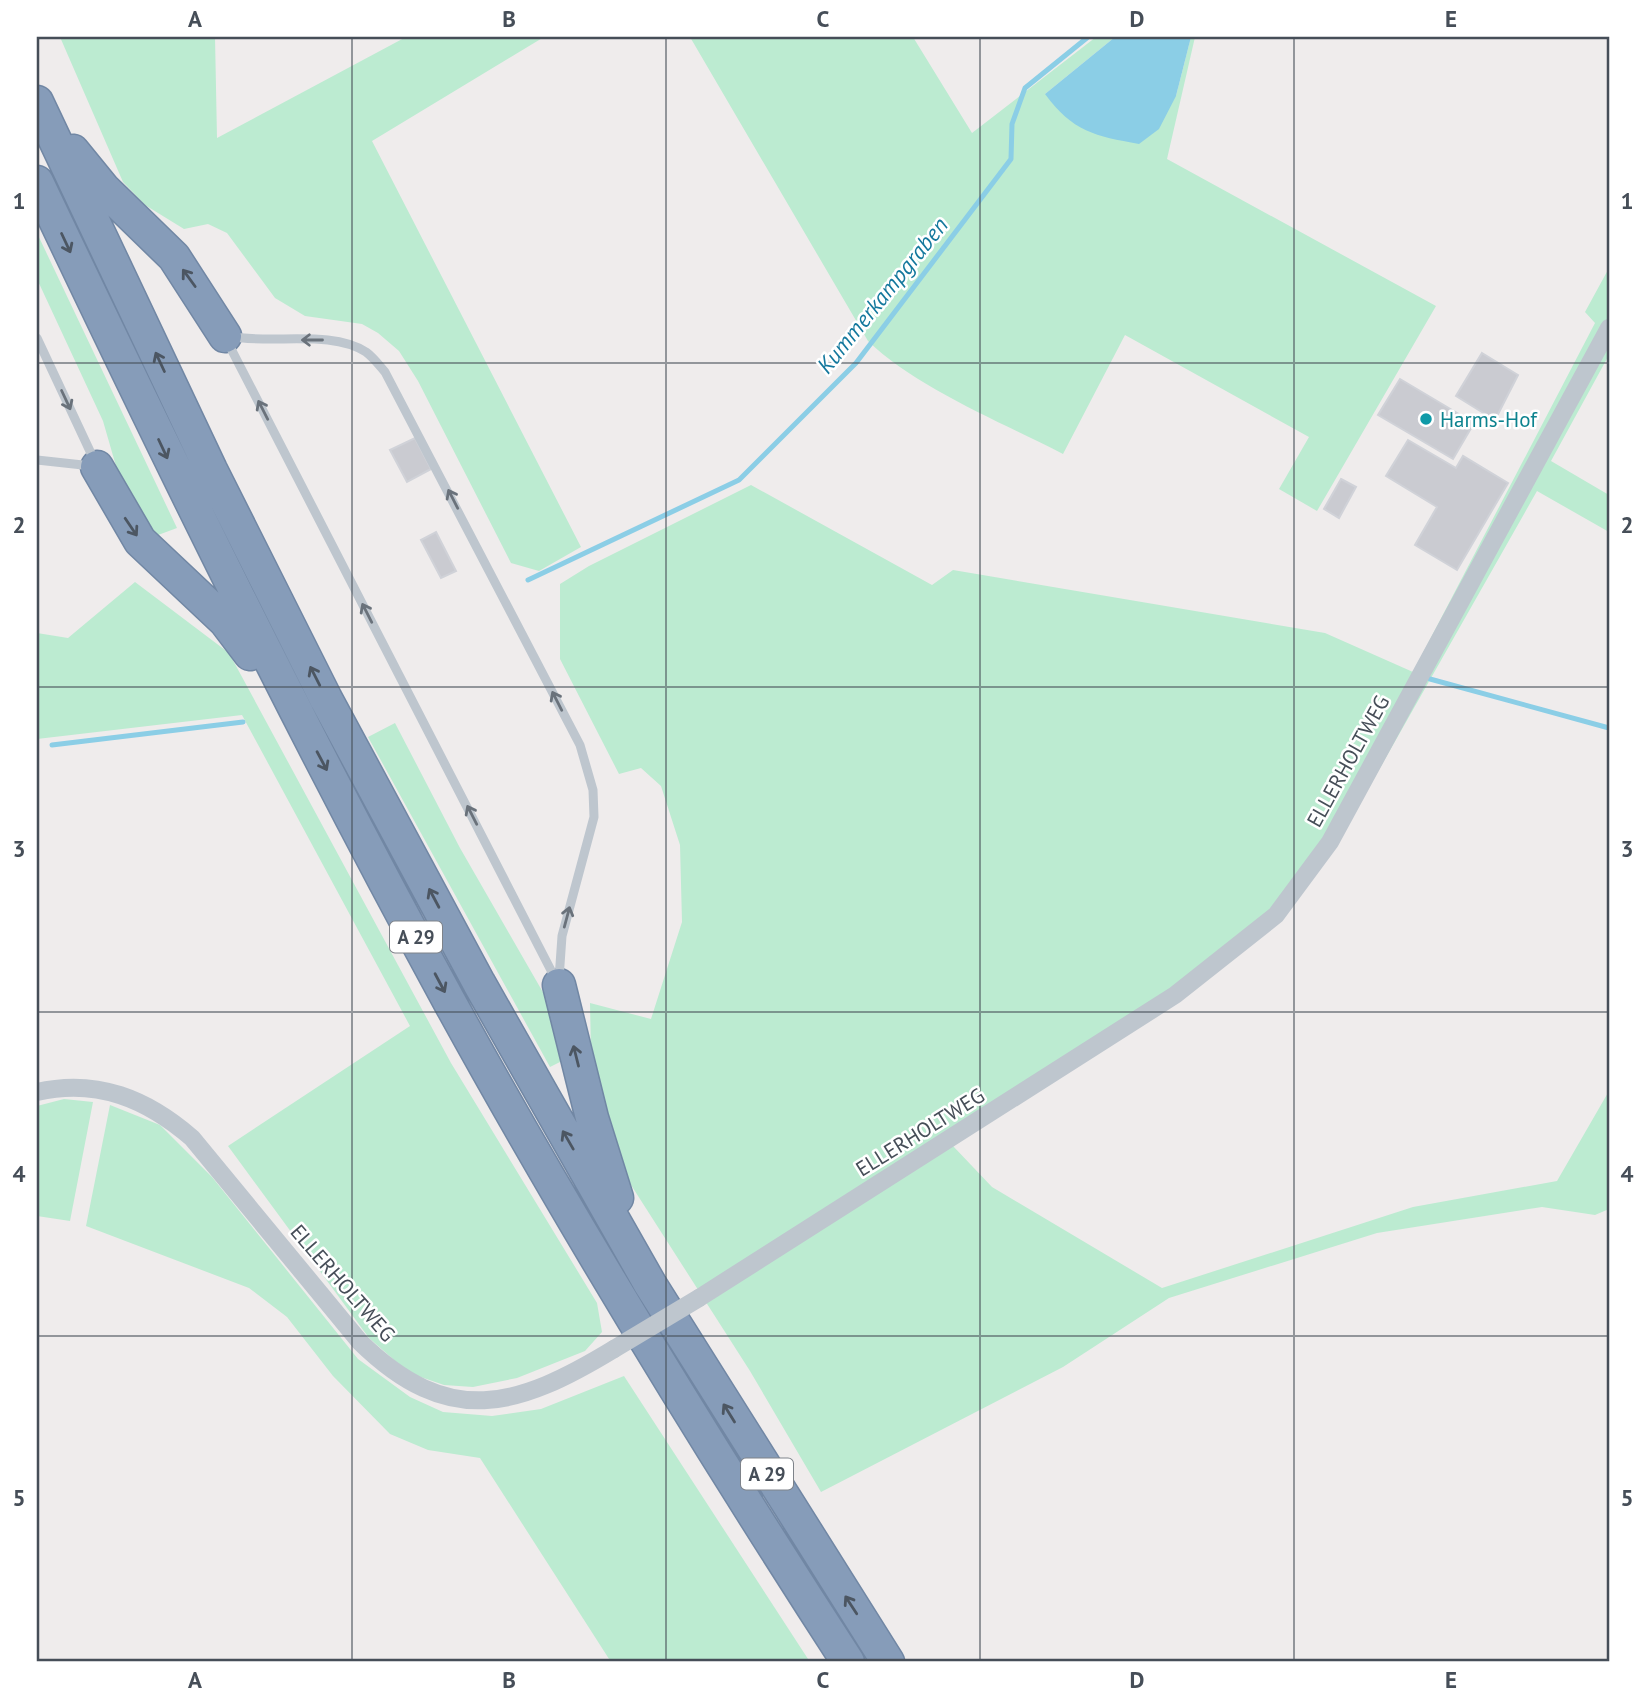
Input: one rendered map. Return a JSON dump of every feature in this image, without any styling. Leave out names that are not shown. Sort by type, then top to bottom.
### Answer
[{"type":"highway","points":[[37,100],[104,188],[174,257],[225,336]]},
{"type":"highway","name":"A 29","points":[[37,100],[211,470],[326,699],[480,983],[650,1284],[888,1662]]},
{"type":"highway","name":"A 29","points":[[37,182],[180,484],[296,713],[450,1002],[622,1302],[734,1487],[848,1662]]},
{"type":"highway","points":[[97,467],[141,541],[225,621],[296,713]]},
{"type":"highway","points":[[559,985],[607,1170],[650,1284]]},
{"type":"street","name":"ELLERHOLTWEG","points":[[37,1092],[57,1087],[103,1089],[145,1104],[167,1116],[192,1138],[360,1342],[387,1369],[420,1388],[455,1399],[492,1402],[532,1393],[570,1376],[699,1298],[1175,995],[1276,915],[1330,842],[1609,328]]},
{"type":"lane","points":[[225,336],[559,985]]},
{"type":"lane","points":[[225,336],[248,340],[343,341],[367,352],[385,372],[580,745],[593,790],[594,817],[562,936],[559,985]]},
{"type":"lane","points":[[37,338],[97,467]]},
{"type":"lane","points":[[37,460],[97,467]]},
{"type":"green space","points":[[60,37],[215,37],[217,138],[406,37],[544,37],[372,141],[581,547],[539,571],[511,563],[418,381],[399,351],[378,333],[362,324],[305,316],[275,298],[227,233],[208,224],[184,229],[145,205],[123,182]]},
{"type":"green space","points":[[690,37],[913,37],[972,133],[1096,37],[1115,37],[1045,94],[1176,96],[1191,37],[1195,37],[1167,159],[1436,306],[1317,511],[1279,489],[1309,437],[1125,335],[1063,454],[935,389],[887,358],[868,341]]},
{"type":"green space","points":[[37,233],[177,528],[150,538],[118,473],[103,421],[37,279]]},
{"type":"green space","points":[[1609,268],[1609,355],[1551,461],[1609,495],[1609,532],[1537,491],[1334,849],[1280,919],[953,1146],[992,1187],[1162,1288],[1413,1207],[1557,1181],[1609,1091],[1609,1209],[1595,1215],[1542,1207],[1377,1233],[1169,1298],[1063,1367],[821,1492],[750,1371],[624,1174],[603,1115],[591,1052],[590,1003],[651,1019],[682,922],[680,845],[661,786],[641,768],[619,774],[560,659],[560,584],[589,566],[751,485],[932,585],[953,570],[1325,633],[1413,672],[1595,323],[1585,312]]},
{"type":"green space","points":[[135,582],[229,653],[451,1063],[597,1303],[602,1332],[585,1351],[517,1378],[473,1387],[444,1385],[409,1373],[369,1338],[228,1146],[410,1026],[242,715],[37,739],[37,633],[68,638]]},
{"type":"green space","points":[[395,723],[460,848],[552,1008],[566,1059],[550,1067],[368,737]]},
{"type":"green space","points":[[64,1099],[93,1102],[70,1221],[37,1216],[37,1106]]},
{"type":"green space","points":[[110,1105],[160,1125],[212,1177],[358,1359],[410,1397],[443,1412],[492,1416],[541,1409],[624,1376],[810,1662],[611,1662],[480,1458],[428,1450],[390,1434],[333,1376],[287,1317],[249,1288],[86,1226]]},
{"type":"water","points":[[1115,37],[1191,37],[1176,96],[1159,129],[1139,144],[1086,130],[1065,117],[1045,94]]},
{"type":"building","points":[[1482,353],[1518,375],[1495,420],[1456,396]]},
{"type":"building","name":"Harms-Hof","points":[[1400,379],[1474,423],[1453,459],[1378,415]]},
{"type":"building","points":[[415,438],[431,469],[407,482],[390,450]]},
{"type":"building","points":[[1408,440],[1456,468],[1463,456],[1508,483],[1457,570],[1415,545],[1437,507],[1386,476]]},
{"type":"building","points":[[1341,479],[1356,487],[1339,518],[1324,509]]},
{"type":"building","points":[[436,532],[456,571],[441,578],[421,540]]},
{"type":"waterway","name":"Kummerkampgraben","points":[[528,580],[739,480],[856,363],[1011,159],[1012,124],[1025,88],[1088,37]]},
{"type":"waterway","points":[[1430,679],[1609,728]]},
{"type":"waterway","name":"Kummerkampgraben","points":[[52,745],[243,722]]},
{"type":"place","name":"Harms-Hof","points":[[1426,419]]}]
